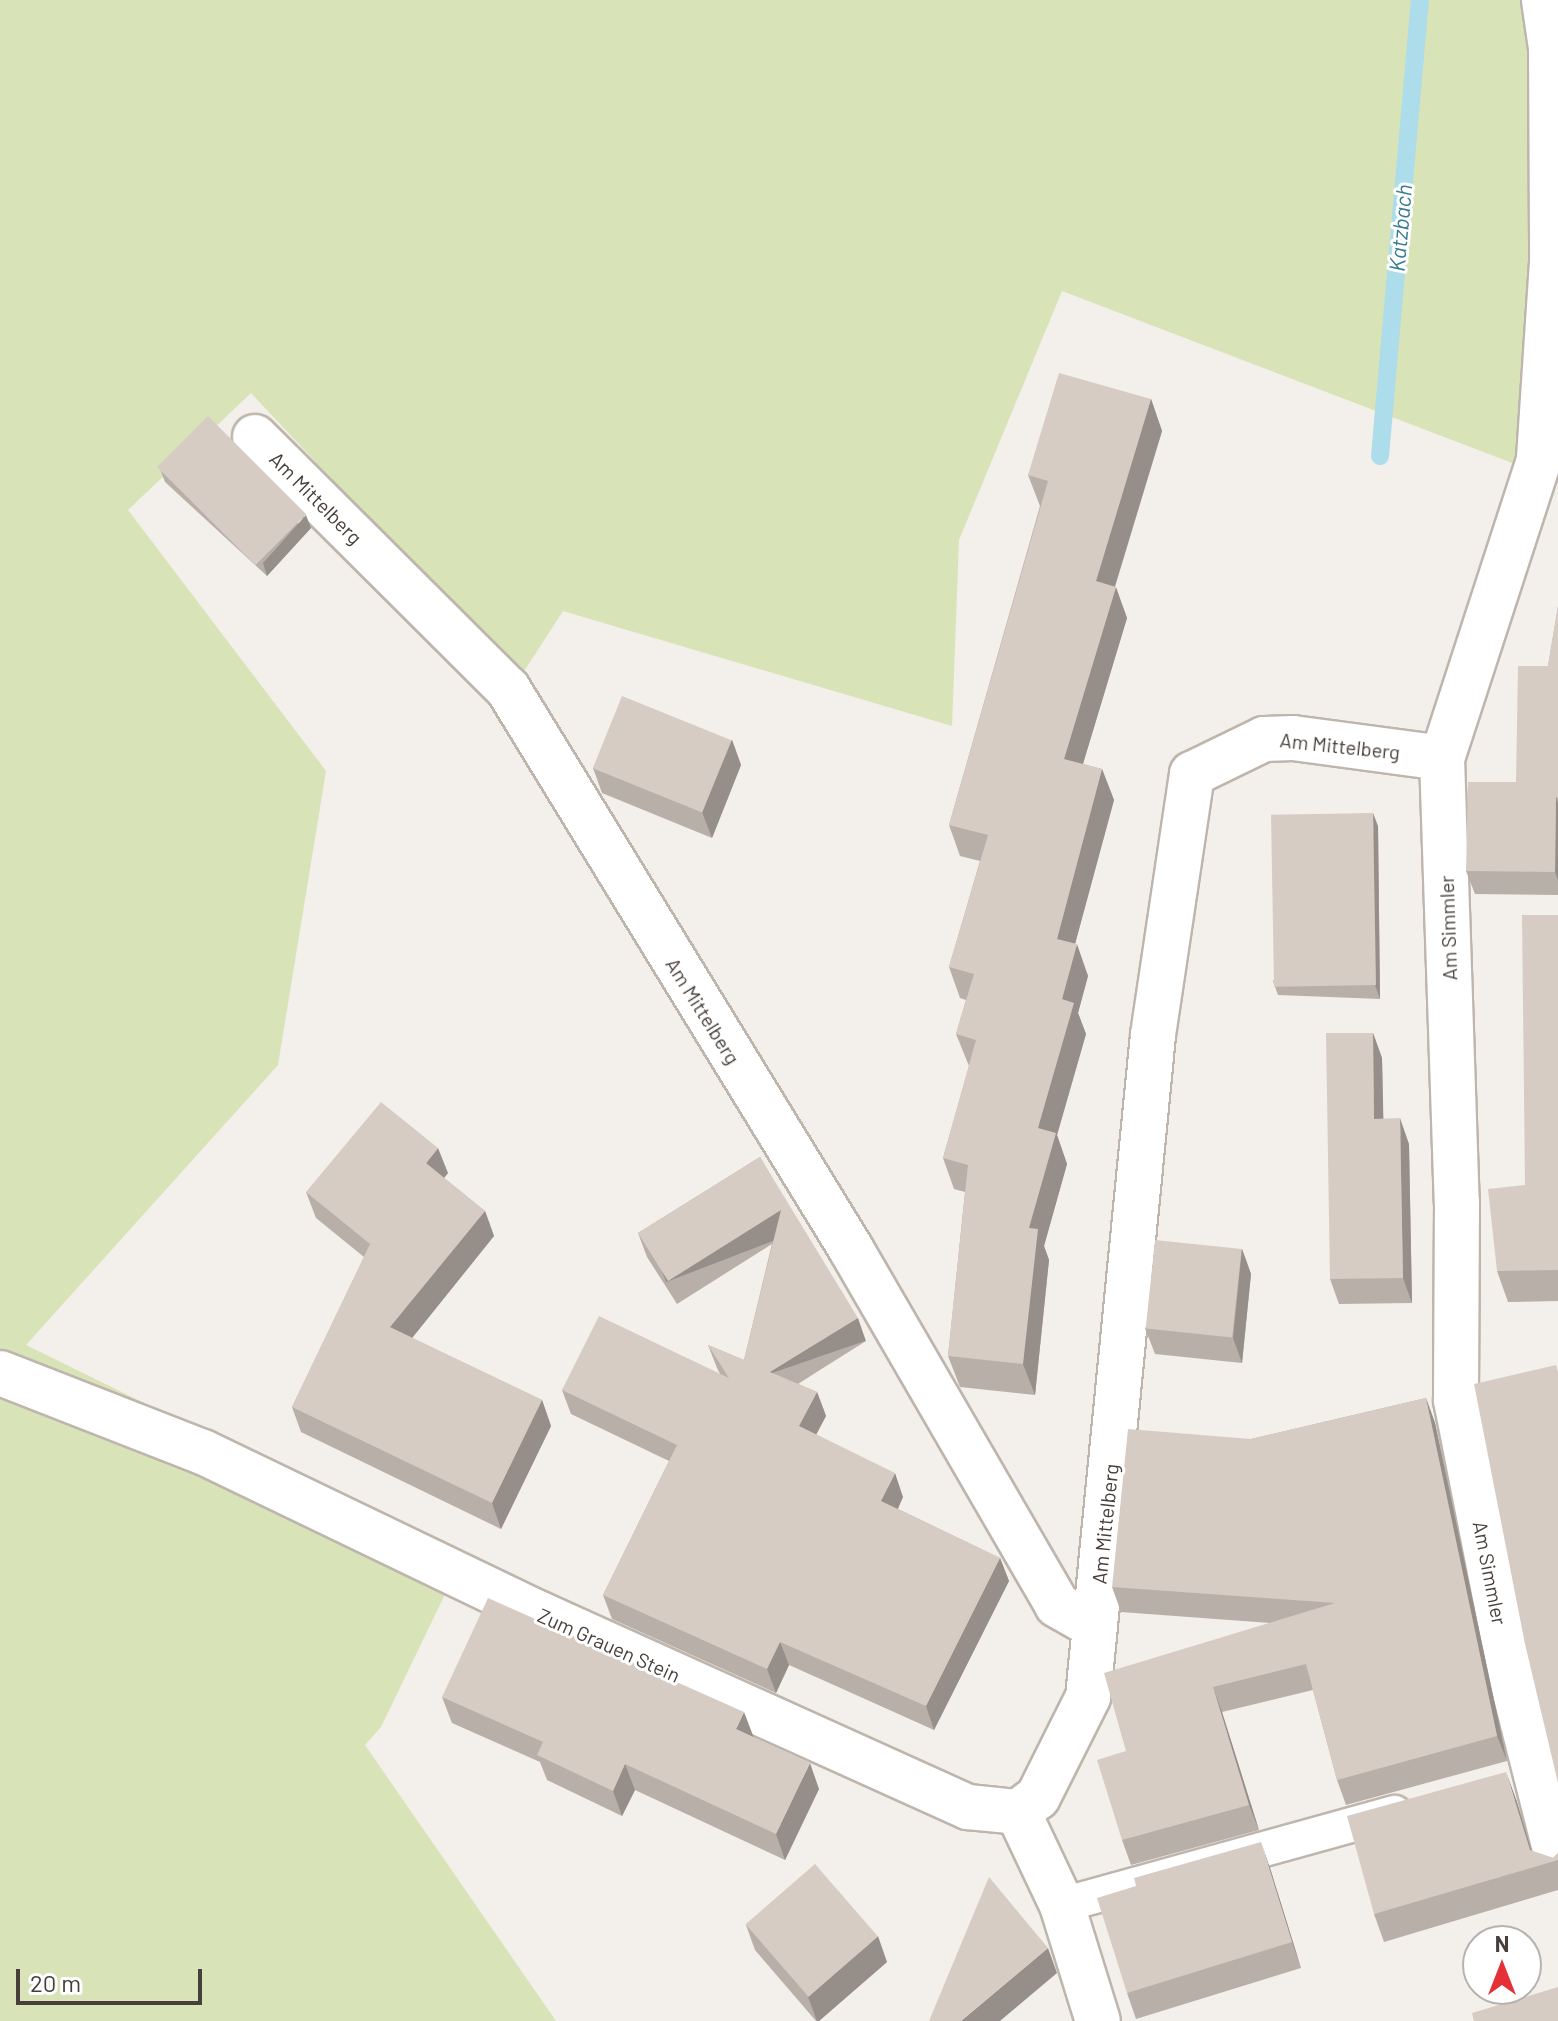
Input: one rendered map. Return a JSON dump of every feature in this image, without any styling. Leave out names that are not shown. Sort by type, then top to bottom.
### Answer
[{"type":"street","name":"Am Simmler","points":[[1544,0],[1551,48],[1552,262],[1539,460],[1442,758],[1457,1203],[1456,1400],[1511,1677],[1521,1777],[1558,1861]]},
{"type":"street","name":"Am Mittelberg","points":[[255,437],[508,689],[851,1249],[1057,1605],[1094,1626]]},
{"type":"street","name":"Am Mittelberg","points":[[1018,1812],[1038,1797],[1088,1697],[1153,1035],[1192,774],[1264,739],[1293,738],[1442,758]]},
{"type":"street","name":"Zum Grauen Stein","points":[[0,1373],[203,1452],[538,1613],[968,1807],[1018,1812]]},
{"type":"street","points":[[1018,1812],[1062,1905],[1098,2021]]},
{"type":"lane","points":[[1062,1905],[1429,1803]]},
{"type":"green space","points":[[0,0],[1523,0],[1533,90],[1530,412],[1515,464],[1062,291],[959,540],[952,726],[563,611],[519,679],[251,393],[128,510],[326,771],[278,1065],[26,1345],[462,1559],[381,1727],[365,1745],[556,2021],[0,2021]]},
{"type":"building","points":[[1059,373],[1151,399],[1096,581],[1116,587],[1064,759],[1102,769],[1057,939],[1077,944],[1062,999],[1074,1003],[1038,1128],[1056,1133],[1029,1228],[1038,1229],[1023,1364],[948,1356],[968,1165],[943,1158],[976,1040],[956,1034],[974,974],[949,967],[988,835],[949,825],[1048,481],[1028,475]]},
{"type":"building","points":[[208,416],[306,514],[255,565],[157,467]]},
{"type":"building","points":[[1558,606],[1555,872],[1466,871],[1468,782],[1516,782],[1518,666],[1548,666]]},
{"type":"building","points":[[622,696],[731,740],[702,813],[593,768]]},
{"type":"building","points":[[1373,813],[1376,985],[1274,987],[1271,815]]},
{"type":"building","points":[[1522,915],[1558,915],[1558,1270],[1497,1271],[1488,1189],[1525,1185]]},
{"type":"building","points":[[1326,1033],[1373,1033],[1374,1119],[1400,1118],[1403,1278],[1330,1279]]},
{"type":"building","points":[[381,1102],[438,1148],[426,1163],[485,1211],[390,1327],[542,1400],[492,1503],[292,1407],[370,1244],[306,1192]]},
{"type":"building","points":[[760,1157],[858,1318],[770,1372],[817,1392],[799,1426],[895,1473],[881,1501],[1000,1558],[926,1706],[780,1642],[767,1669],[603,1595],[677,1445],[562,1390],[599,1316],[729,1378],[708,1345],[744,1360],[781,1210],[668,1281],[638,1233]]},
{"type":"building","points":[[1155,1240],[1242,1249],[1232,1338],[1146,1329]]},
{"type":"building","points":[[1556,1365],[1558,1783],[1525,1644],[1474,1384]]},
{"type":"building","points":[[1426,1398],[1497,1736],[1337,1780],[1306,1664],[1213,1687],[1249,1805],[1122,1840],[1097,1760],[1126,1751],[1104,1673],[1335,1603],[1112,1587],[1128,1429],[1251,1439]]},
{"type":"building","points":[[488,1598],[744,1712],[736,1729],[810,1763],[776,1834],[625,1764],[613,1791],[537,1755],[543,1742],[442,1697]]},
{"type":"building","points":[[1506,1772],[1530,1850],[1553,1858],[1558,1853],[1558,1860],[1374,1914],[1347,1816]]},
{"type":"building","points":[[1261,1842],[1292,1942],[1127,1993],[1097,1898],[1136,1886],[1134,1878]]},
{"type":"building","points":[[815,1864],[878,1936],[809,1997],[746,1924]]},
{"type":"building","points":[[989,1877],[1048,1948],[961,2021],[929,2021]]},
{"type":"building","points":[[1558,1987],[1558,2021],[1474,2021],[1472,2013],[1498,2005],[1542,2005],[1542,1992]]},
{"type":"waterway","name":"Katzbach","points":[[1380,456],[1420,0]]}]
